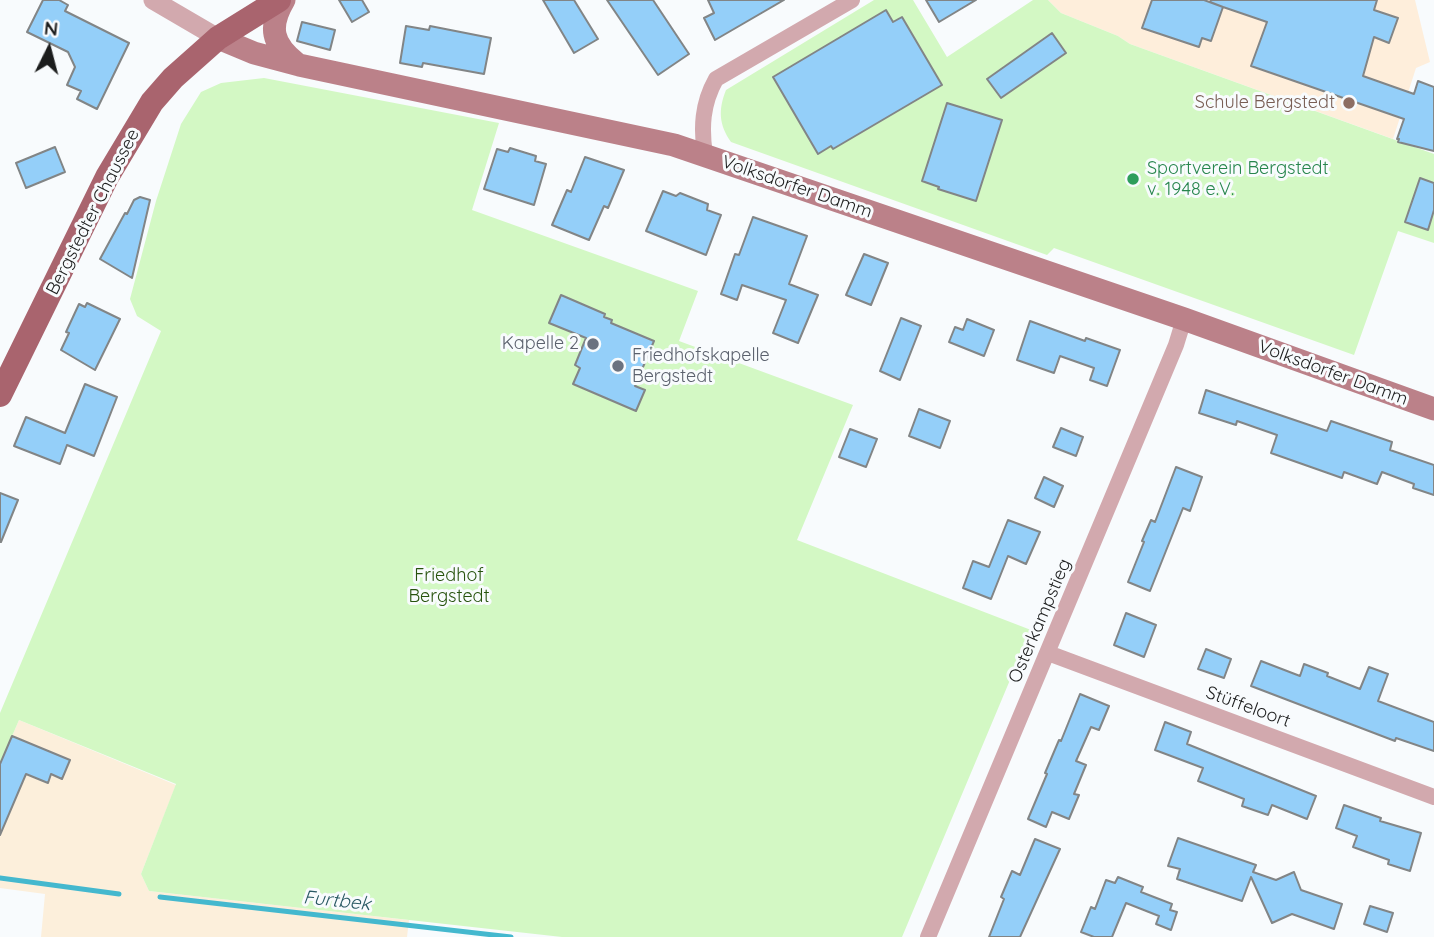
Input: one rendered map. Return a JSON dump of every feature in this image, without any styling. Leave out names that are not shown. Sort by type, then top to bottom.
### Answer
[{"type":"main road","name":"Bergstedter Chaussee","points":[[0,395],[107,177],[138,123],[166,85],[219,38],[282,0]]},
{"type":"main road","points":[[282,0],[275,24],[276,44],[299,65]]},
{"type":"main road","name":"Volksdorfer Damm","points":[[219,38],[254,53],[299,65],[650,140],[705,155],[1184,319],[1434,409]]},
{"type":"street","name":"Volksdorfer Damm","points":[[153,0],[219,38]]},
{"type":"street","points":[[705,155],[703,116],[716,79],[852,0]]},
{"type":"street","name":"Osterkampstieg","points":[[928,937],[1171,358],[1184,319]]},
{"type":"street","name":"Stüffeloort","points":[[1048,653],[1434,797]]},
{"type":"shaded area","name":"Schule Bergstedt","points":[[1048,0],[1415,0],[1430,62],[1416,68],[1393,139],[1130,44],[1118,36],[1061,13]]},
{"type":"shaded area","points":[[19,720],[176,785],[141,874],[149,891],[409,920],[407,937],[41,937],[45,894],[0,888],[0,764]]},
{"type":"green space","name":"Sportverein Bergstedt v. 1948 e.V.","points":[[874,0],[913,0],[947,57],[1033,0],[1048,0],[1061,13],[1118,36],[1130,44],[1434,154],[1434,243],[1398,231],[1354,355],[1054,248],[1047,255],[731,142],[721,117],[726,90]]},
{"type":"green space","name":"Friedhof Bergstedt","points":[[264,78],[499,123],[472,210],[698,291],[679,341],[853,405],[797,540],[1031,630],[902,937],[562,937],[149,891],[141,874],[176,784],[19,720],[0,764],[0,713],[161,331],[137,316],[130,299],[156,201],[181,124],[201,92],[221,83]]},
{"type":"building","points":[[43,0],[59,0],[68,5],[65,11],[129,43],[97,109],[77,99],[81,91],[67,85],[75,67],[68,52],[27,32]]},
{"type":"building","points":[[339,0],[362,0],[369,12],[352,22]]},
{"type":"building","points":[[543,0],[574,0],[598,39],[574,53]]},
{"type":"building","points":[[607,0],[653,0],[689,54],[658,75]]},
{"type":"building","points":[[708,0],[784,0],[715,40],[704,18],[714,13]]},
{"type":"building","points":[[926,0],[976,0],[939,22]]},
{"type":"building","points":[[1152,0],[1204,0],[1223,7],[1211,41],[1202,38],[1199,47],[1142,28]]},
{"type":"building","points":[[1377,0],[1374,10],[1398,18],[1389,43],[1374,37],[1363,76],[1414,94],[1418,81],[1434,87],[1434,151],[1398,142],[1404,119],[1251,66],[1267,22],[1210,2]]},
{"type":"building","points":[[886,10],[893,22],[902,17],[942,85],[833,149],[831,146],[818,154],[773,77]]},
{"type":"building","points":[[302,22],[335,30],[330,50],[297,41]]},
{"type":"building","points":[[406,26],[429,30],[430,26],[491,38],[484,74],[423,63],[422,67],[400,63]]},
{"type":"building","points":[[1052,33],[1066,53],[1001,98],[987,79]]},
{"type":"building","points":[[947,103],[1002,120],[976,201],[922,181]]},
{"type":"building","points":[[55,147],[65,172],[26,188],[16,163]]},
{"type":"building","points":[[510,148],[536,156],[535,161],[546,164],[534,205],[484,189],[497,149],[508,152]]},
{"type":"building","points":[[585,157],[624,170],[608,208],[604,206],[589,240],[552,225],[567,190],[571,192]]},
{"type":"building","points":[[1420,178],[1434,183],[1434,210],[1428,230],[1405,222]]},
{"type":"building","points":[[663,191],[676,196],[680,193],[708,204],[707,210],[721,215],[706,255],[646,231]]},
{"type":"building","points":[[140,197],[150,200],[132,278],[100,259],[125,213],[127,214],[134,200]]},
{"type":"building","points":[[753,217],[807,236],[789,284],[818,295],[798,343],[773,333],[786,300],[742,285],[737,300],[721,294],[735,254],[739,255]]},
{"type":"building","points":[[864,254],[888,263],[871,305],[846,295]]},
{"type":"building","name":"Friedhofskapelle Bergstedt","points":[[561,295],[605,314],[604,317],[612,320],[611,323],[654,341],[635,386],[645,390],[636,411],[573,384],[580,368],[575,365],[586,338],[549,323]]},
{"type":"building","points":[[87,303],[120,319],[95,370],[61,350],[79,304],[85,307]]},
{"type":"building","points":[[901,318],[921,326],[900,380],[880,371]]},
{"type":"building","points":[[967,319],[994,330],[984,356],[949,342],[955,327],[963,330]]},
{"type":"building","points":[[1030,321],[1085,341],[1086,338],[1120,350],[1107,386],[1090,380],[1094,368],[1060,356],[1054,373],[1017,360]]},
{"type":"building","points":[[85,384],[117,397],[94,456],[67,445],[60,464],[14,446],[26,417],[65,433]]},
{"type":"building","points":[[1206,390],[1327,431],[1331,421],[1392,442],[1390,450],[1434,465],[1434,495],[1382,472],[1377,484],[1344,472],[1342,478],[1271,453],[1277,435],[1237,421],[1236,425],[1199,413]]},
{"type":"building","points":[[919,409],[950,421],[940,448],[909,436]]},
{"type":"building","points":[[1061,428],[1083,437],[1076,456],[1053,447]]},
{"type":"building","points":[[850,429],[877,439],[866,467],[839,457]]},
{"type":"building","points":[[1176,467],[1202,477],[1190,511],[1183,508],[1150,591],[1128,582],[1144,542],[1142,541],[1151,520],[1155,522]]},
{"type":"building","points":[[1044,477],[1063,486],[1054,507],[1035,498]]},
{"type":"building","points":[[0,493],[18,500],[1,542],[0,542]]},
{"type":"building","points":[[1008,520],[1040,532],[1026,564],[1008,556],[991,599],[963,588],[973,561],[989,567]]},
{"type":"building","points":[[1126,613],[1156,625],[1144,657],[1114,645]]},
{"type":"building","points":[[1206,649],[1231,659],[1224,678],[1198,669]]},
{"type":"building","points":[[1261,661],[1300,676],[1304,664],[1360,689],[1369,667],[1388,674],[1378,701],[1434,722],[1434,751],[1396,738],[1395,741],[1251,686]]},
{"type":"building","points":[[1080,694],[1109,706],[1099,730],[1091,727],[1076,761],[1086,765],[1074,794],[1079,795],[1069,819],[1052,812],[1046,827],[1028,819]]},
{"type":"building","points":[[1165,722],[1191,732],[1187,744],[1316,796],[1307,819],[1272,805],[1268,815],[1242,806],[1244,799],[1198,781],[1203,768],[1155,750]]},
{"type":"building","points":[[12,736],[70,760],[62,779],[51,774],[48,783],[26,774],[0,835],[0,764]]},
{"type":"building","points":[[1344,805],[1381,818],[1380,821],[1421,833],[1410,871],[1353,847],[1357,836],[1336,828]]},
{"type":"building","points":[[1178,838],[1256,865],[1253,872],[1276,880],[1294,872],[1301,890],[1342,904],[1334,929],[1292,914],[1272,923],[1251,877],[1242,901],[1177,879],[1180,869],[1168,866]]},
{"type":"building","points":[[1035,839],[1060,849],[1020,937],[989,937],[1012,871],[1020,875]]},
{"type":"building","points":[[1118,877],[1143,887],[1141,892],[1172,904],[1170,910],[1177,912],[1171,930],[1156,924],[1159,916],[1126,903],[1112,937],[1094,937],[1081,932],[1091,907],[1095,909],[1106,880],[1115,883]]},
{"type":"building","points":[[1370,906],[1393,913],[1387,932],[1364,924]]},
{"type":"waterway","name":"Furtbek","points":[[0,878],[119,894]]},
{"type":"waterway","name":"Furtbek","points":[[160,897],[511,937]]},
{"type":"place","name":"Schule Bergstedt","points":[[1349,103]]},
{"type":"place","name":"Sportverein Bergstedt v. 1948 e.V.","points":[[1133,179]]},
{"type":"place","name":"Kapelle 2","points":[[593,344]]},
{"type":"place","name":"Friedhofskapelle Bergstedt","points":[[618,366]]}]
